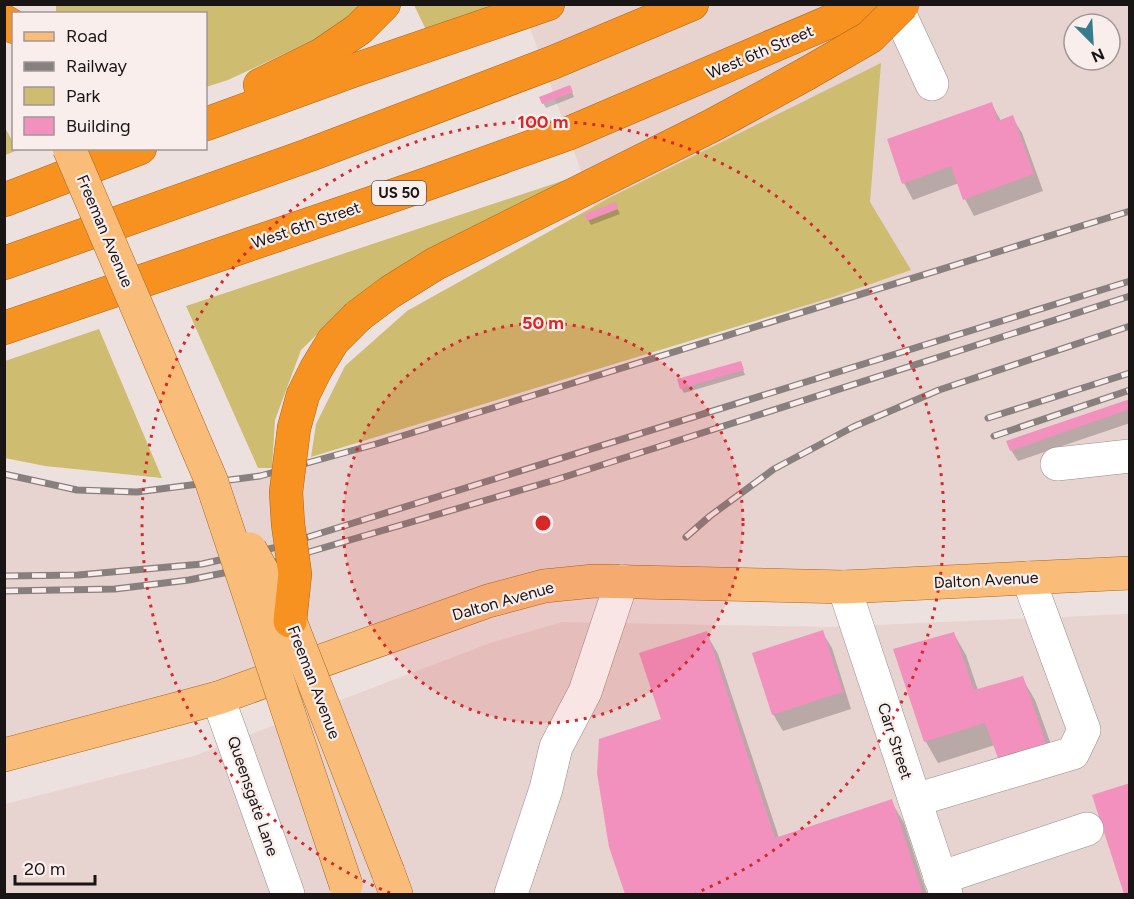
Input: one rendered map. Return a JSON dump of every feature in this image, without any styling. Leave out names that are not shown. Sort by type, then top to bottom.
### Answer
[{"type":"highway","points":[[236,113],[254,88],[321,56],[359,29],[384,4]]},
{"type":"highway","points":[[207,124],[548,4]]},
{"type":"highway","points":[[4,263],[309,155],[554,62],[692,4]]},
{"type":"highway","name":"West 6th Street","points":[[4,328],[567,134],[871,4]]},
{"type":"highway","points":[[290,621],[295,574],[286,492],[294,428],[303,395],[333,341],[358,316],[390,292],[435,264],[713,125],[806,74],[870,37],[903,4]]},
{"type":"highway","points":[[4,176],[130,150]]},
{"type":"highway","points":[[4,200],[68,162]]},
{"type":"main road","name":"Freeman Avenue","points":[[68,162],[211,480],[290,621],[392,883]]},
{"type":"main road","name":"Freeman Avenue","points":[[211,480],[348,890]]},
{"type":"main road","name":"Dalton Avenue","points":[[4,755],[218,698],[488,601],[544,586],[622,581],[844,587],[1130,573]]},
{"type":"street","points":[[895,4],[932,84]]},
{"type":"street","points":[[1057,464],[1130,456]]},
{"type":"street","points":[[915,800],[1072,753],[1084,730],[1028,578]]},
{"type":"street","points":[[511,894],[546,789],[556,747],[585,692],[622,581]]},
{"type":"street","name":"Carr Street","points":[[844,587],[943,886]]},
{"type":"street","name":"Queensgate Lane","points":[[218,698],[288,894]]},
{"type":"street","points":[[943,886],[1087,829]]},
{"type":"shaded area","points":[[522,5],[1129,5],[1129,573],[594,581],[5,755],[5,474],[77,490],[137,492],[260,476],[376,444],[839,301],[661,339],[610,253]]},
{"type":"shaded area","points":[[1129,614],[1129,894],[5,894],[5,804],[194,756],[490,643],[562,622],[830,627]]},
{"type":"green space","points":[[56,4],[367,5],[344,26],[228,80],[207,87],[207,12],[56,12]]},
{"type":"green space","points":[[414,5],[502,5],[428,34]]},
{"type":"green space","points":[[881,63],[870,202],[911,270],[833,297],[311,457],[316,424],[345,366],[407,311],[609,198]]},
{"type":"green space","points":[[4,126],[12,140],[12,150],[18,150],[5,155]]},
{"type":"green space","points":[[592,171],[348,304],[301,350],[275,420],[272,468],[258,468],[186,306]]},
{"type":"green space","points":[[99,329],[162,478],[45,466],[5,458],[5,361]]},
{"type":"building","points":[[570,85],[573,92],[542,104],[539,97]]},
{"type":"building","points":[[992,102],[998,121],[1013,115],[1034,174],[963,200],[951,166],[902,184],[887,139]]},
{"type":"building","points":[[616,202],[618,209],[587,221],[584,214]]},
{"type":"building","points":[[741,361],[744,370],[680,389],[677,379]]},
{"type":"building","points":[[1130,399],[1130,409],[1010,451],[1006,441]]},
{"type":"building","points":[[823,630],[843,692],[772,715],[752,653]]},
{"type":"building","points":[[707,631],[775,838],[892,799],[923,894],[625,894],[609,847],[597,773],[599,739],[661,719],[639,653]]},
{"type":"building","points":[[954,632],[974,690],[1023,676],[1046,743],[998,758],[985,723],[924,742],[893,649]]},
{"type":"building","points":[[1130,783],[1130,894],[1124,894],[1092,795]]},
{"type":"railway","points":[[4,474],[77,490],[137,492],[260,476],[376,444],[1130,211]]},
{"type":"railway","points":[[4,576],[78,575],[202,564],[273,548],[1130,281]]},
{"type":"railway","points":[[4,591],[115,589],[189,580],[268,564],[555,480],[1130,296]]},
{"type":"railway","points":[[686,537],[710,516],[774,469],[853,427],[939,390],[1130,326]]},
{"type":"railway","points":[[988,418],[1130,373]]},
{"type":"railway","points":[[994,436],[1130,390]]}]
